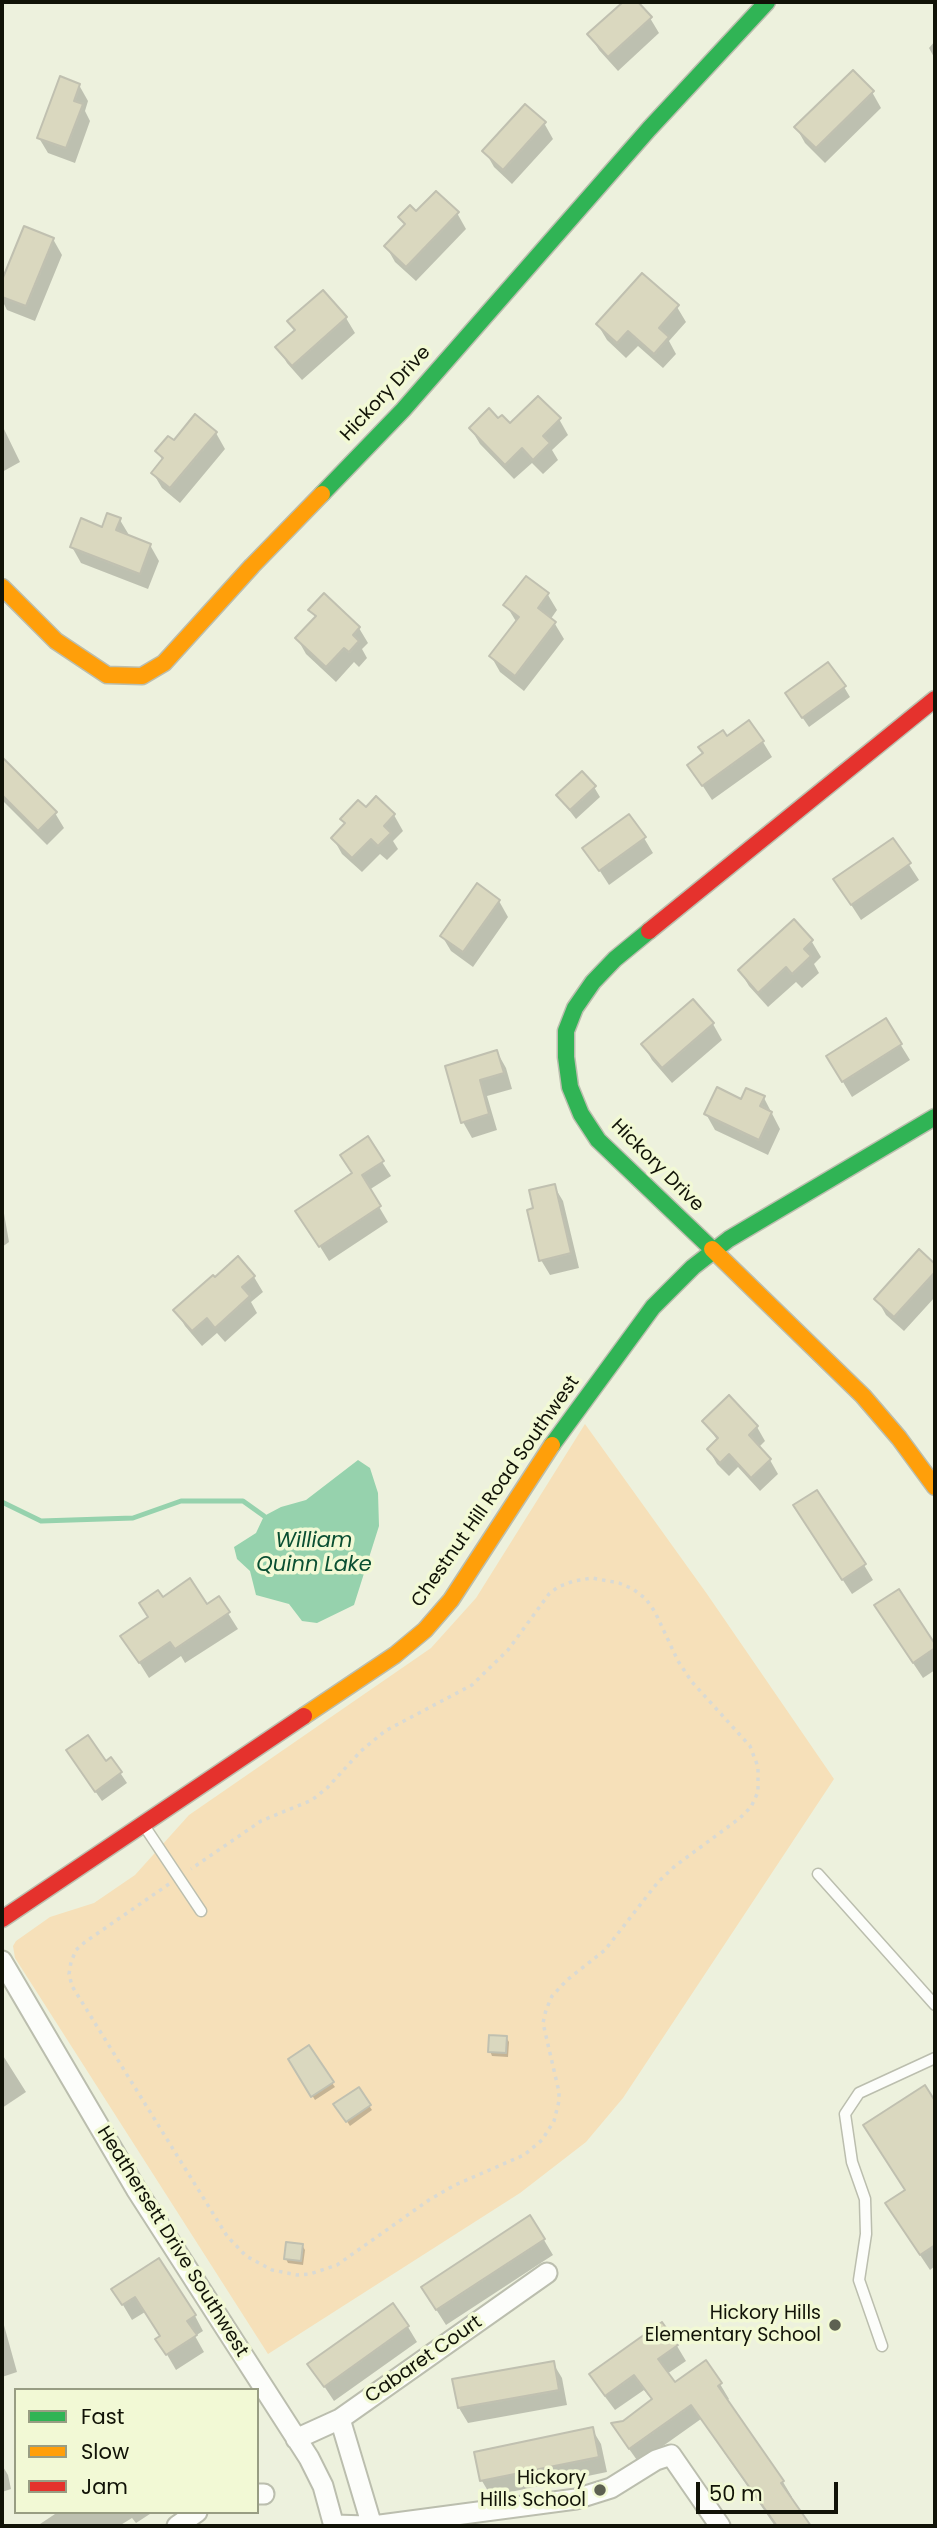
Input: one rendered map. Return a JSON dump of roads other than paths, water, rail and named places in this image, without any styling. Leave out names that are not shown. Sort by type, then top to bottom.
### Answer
[{"type":"street","name":"Hickory Drive","points":[[2,587],[56,641],[107,675],[142,676],[164,663],[252,566],[403,410],[649,129],[767,2]]},
{"type":"street","name":"Hickory Drive","points":[[935,699],[615,959],[593,982],[575,1008],[566,1031],[570,1087],[581,1114],[598,1140],[655,1198],[713,1250],[863,1396],[899,1438],[935,1487]]},
{"type":"street","name":"Chestnut Hill Road Southwest","points":[[2,1919],[395,1655],[425,1630],[451,1600],[546,1453],[653,1307],[713,1250],[935,1117]]},
{"type":"street","name":"Heathersett Drive Southwest","points":[[2,1961],[136,2189],[309,2458],[323,2486],[334,2526]]},
{"type":"street","name":"Cabaret Court","points":[[296,2439],[341,2419],[547,2273]]},
{"type":"street","points":[[341,2419],[371,2526]]},
{"type":"street","points":[[334,2526],[371,2526],[576,2499],[611,2488],[656,2460],[671,2455],[720,2526]]},
{"type":"street","points":[[177,2526],[194,2514]]},
{"type":"lane","points":[[143,1824],[201,1911]]},
{"type":"lane","points":[[818,1874],[935,2005]]},
{"type":"lane","points":[[882,2346],[859,2280],[866,2234],[865,2199],[852,2162],[845,2114],[859,2093],[935,2058]]},
{"type":"water","name":"William Quinn Lake","points":[[358,1460],[370,1468],[378,1493],[379,1526],[354,1605],[317,1623],[302,1621],[289,1604],[256,1595],[250,1571],[237,1559],[234,1547],[256,1533],[264,1516],[281,1507],[306,1500]]},
{"type":"waterway","points":[[2,1502],[41,1521],[133,1518],[181,1501],[243,1501],[264,1516]]},
{"type":"place","name":"Hickory Hills Elementary School","points":[[835,2325]]},
{"type":"place","name":"Hickory Hills School","points":[[600,2490]]}]
